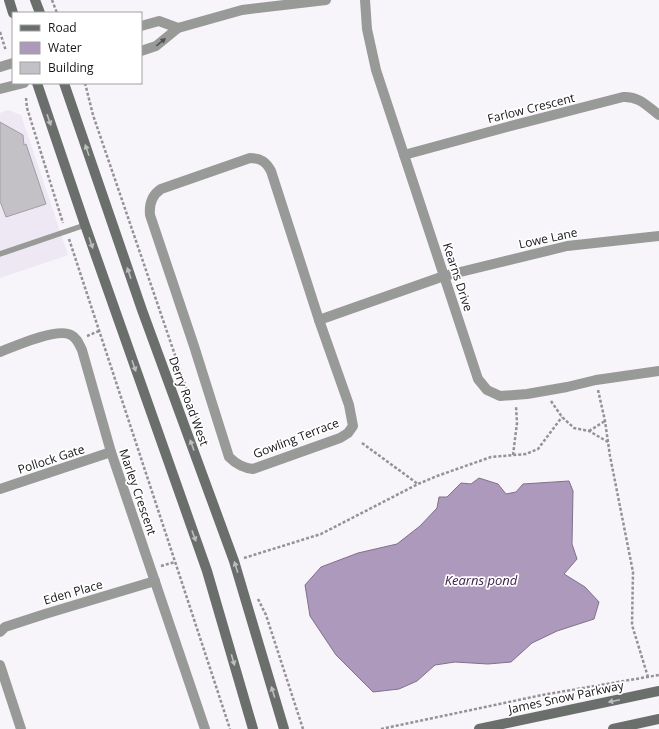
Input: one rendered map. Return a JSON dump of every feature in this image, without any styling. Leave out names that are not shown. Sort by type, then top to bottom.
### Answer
[{"type":"main road","points":[[9,0],[13,12]]},
{"type":"main road","points":[[35,0],[40,12]]},
{"type":"main road","points":[[37,84],[85,226],[207,571],[253,729]]},
{"type":"main road","name":"Derry Road West","points":[[64,84],[142,310],[239,560],[284,729]]},
{"type":"main road","name":"James Snow Parkway","points":[[479,729],[659,691]]},
{"type":"main road","points":[[612,729],[659,719]]},
{"type":"street","points":[[142,51],[156,46],[178,28],[242,10],[326,0]]},
{"type":"street","name":"Kearns Drive","points":[[365,0],[368,29],[376,70],[478,378],[487,390],[500,396],[512,395],[567,387],[596,380],[659,371]]},
{"type":"street","points":[[142,26],[159,20],[178,28]]},
{"type":"street","points":[[0,67],[12,62]]},
{"type":"street","points":[[0,90],[21,84]]},
{"type":"street","name":"Farlow Crescent","points":[[404,155],[507,127],[632,96],[659,115]]},
{"type":"street","name":"Gowling Terrace","points":[[250,158],[257,158],[267,164],[271,171],[319,320],[349,405],[353,426],[348,433],[340,438],[253,469],[235,463],[229,457],[150,215],[149,206],[156,192],[250,158]]},
{"type":"street","name":"Lowe Lane","points":[[319,320],[444,276],[567,246],[659,236]]},
{"type":"street","name":"Marley Crescent","points":[[0,352],[52,333],[62,332],[71,335],[78,341],[82,350],[111,452],[205,729]]},
{"type":"street","name":"Pollock Gate","points":[[0,489],[111,452]]},
{"type":"street","name":"Eden Place","points":[[0,632],[5,627],[155,581]]},
{"type":"street","points":[[0,666],[21,729]]},
{"type":"lane","points":[[0,254],[85,226]]},
{"type":"path","points":[[52,0],[57,12]]},
{"type":"path","points":[[0,32],[6,51]]},
{"type":"path","points":[[85,84],[95,122],[207,450]]},
{"type":"path","points":[[26,98],[27,108],[66,232],[230,729]]},
{"type":"path","points":[[596,380],[633,572],[632,625],[648,677]]},
{"type":"path","points":[[544,391],[562,417],[574,428],[589,432],[608,443]]},
{"type":"path","points":[[512,395],[516,404],[517,423],[513,455]]},
{"type":"path","points":[[239,560],[320,534],[418,484],[490,457],[526,454],[538,449],[562,417]]},
{"type":"path","points":[[589,432],[605,421]]},
{"type":"path","points":[[362,443],[418,484]]},
{"type":"path","points":[[239,560],[241,551]]},
{"type":"path","points":[[239,560],[246,564]]},
{"type":"path","points":[[256,596],[266,615],[303,729]]},
{"type":"path","points":[[381,729],[542,695],[659,675]]},
{"type":"shaded area","points":[[8,110],[21,115],[68,255],[0,278],[0,113]]},
{"type":"water","name":"Kearns pond","points":[[479,478],[498,484],[506,494],[516,492],[523,484],[569,481],[573,491],[572,544],[577,559],[564,574],[585,587],[599,602],[594,619],[557,631],[532,643],[511,662],[488,664],[455,662],[435,665],[417,681],[399,689],[373,692],[336,655],[310,616],[305,585],[321,567],[358,553],[397,544],[420,526],[437,508],[439,497],[447,497],[461,483],[471,484]]},
{"type":"building","points":[[0,122],[23,135],[24,145],[26,144],[46,204],[6,217],[0,201]]}]
